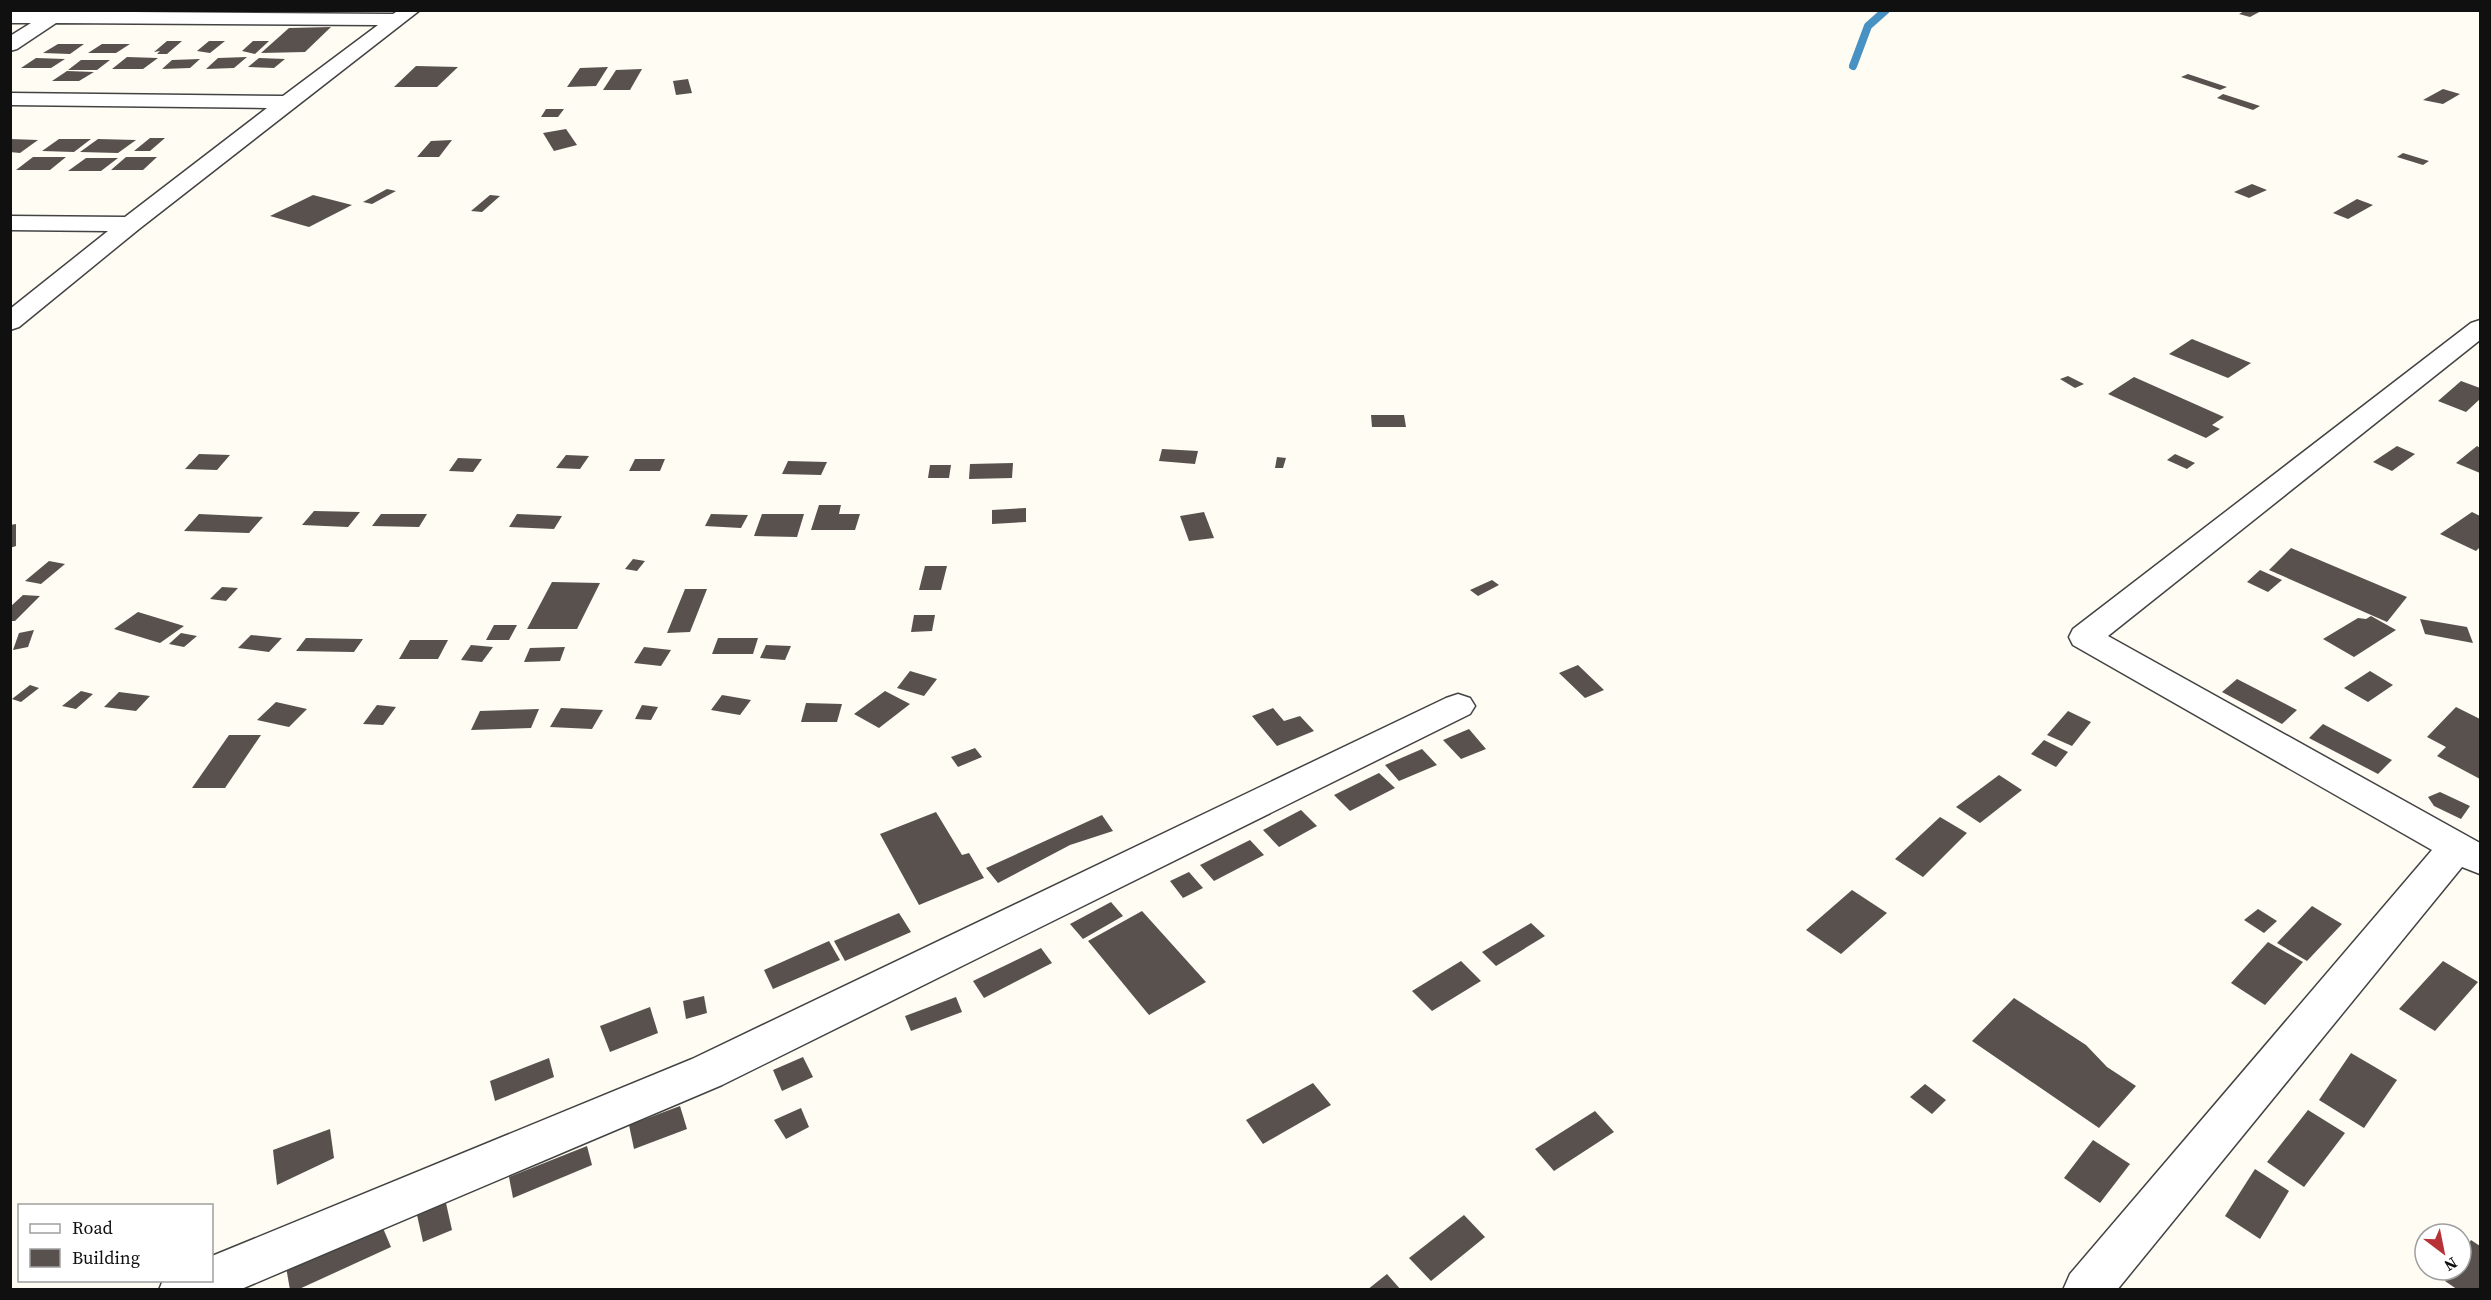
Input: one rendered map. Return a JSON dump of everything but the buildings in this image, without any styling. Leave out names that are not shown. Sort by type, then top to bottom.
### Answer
[{"type":"street","points":[[10,17],[404,15]]},
{"type":"street","points":[[10,322],[131,224],[404,15]]},
{"type":"street","points":[[10,45],[52,17]]},
{"type":"street","points":[[10,99],[288,102]]},
{"type":"street","points":[[10,223],[131,224]]},
{"type":"street","points":[[2087,1290],[2469,854],[2085,637],[2481,328]]},
{"type":"street","points":[[213,1278],[707,1072],[1458,706]]},
{"type":"street","points":[[183,1290],[203,1282]]},
{"type":"waterway","points":[[1853,66],[1868,26],[1886,10]]}]
